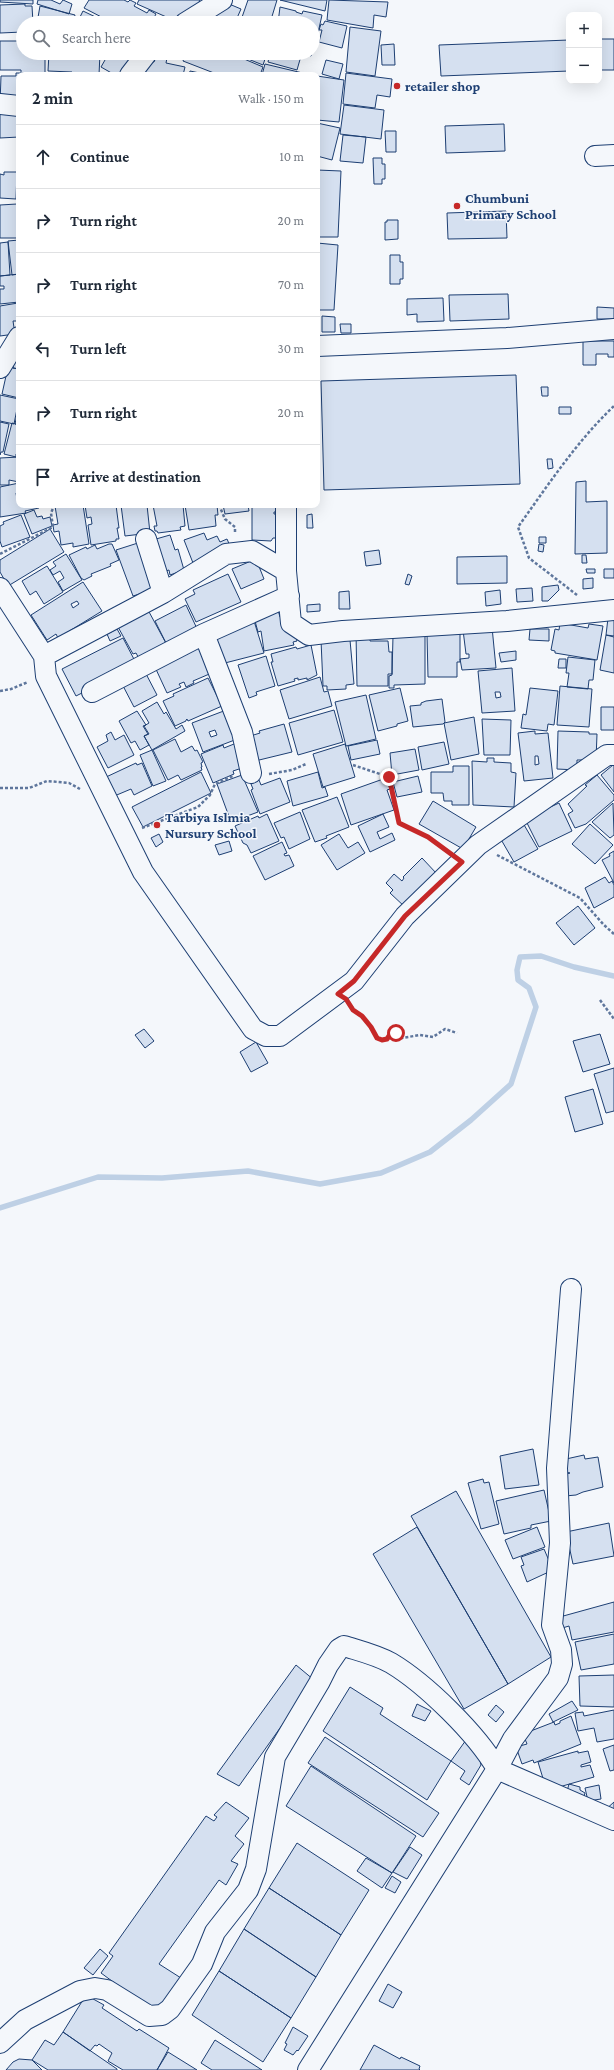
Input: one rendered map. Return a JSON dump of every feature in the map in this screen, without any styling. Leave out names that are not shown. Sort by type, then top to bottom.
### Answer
[{"type":"street","points":[[196,16],[222,0]]},
{"type":"street","points":[[132,72],[142,60]]},
{"type":"street","points":[[0,104],[16,106]]},
{"type":"street","points":[[320,346],[507,338],[614,329]]},
{"type":"street","points":[[0,368],[16,343]]},
{"type":"street","points":[[286,508],[286,571],[291,623],[309,635],[343,631],[507,620],[606,611]]},
{"type":"street","points":[[146,539],[163,593]]},
{"type":"street","points":[[44,656],[163,593],[226,554],[252,551],[286,571]]},
{"type":"street","points":[[0,588],[44,656],[46,676],[143,872],[253,1029],[266,1036],[280,1036],[354,981],[405,916],[478,846],[607,754],[614,754]]},
{"type":"street","points":[[92,692],[204,634],[289,596]]},
{"type":"street","points":[[204,634],[242,732],[251,773]]},
{"type":"street","points":[[308,2070],[497,1769],[513,1739],[558,1678],[562,1664],[561,1650],[552,1625],[560,1543],[557,1468],[571,1289]]},
{"type":"street","points":[[0,2043],[26,2020],[80,1991],[95,1988],[107,1990],[149,2016],[162,2015],[170,2009],[202,1964],[215,1932],[248,1890],[256,1869],[274,1756],[319,1683],[328,1665],[339,1649],[344,1646],[378,1657],[404,1672],[462,1723],[487,1751],[497,1769],[614,1820]]},
{"type":"path","points":[[606,611],[529,558],[518,527],[568,457],[614,406]]},
{"type":"path","points":[[0,554],[53,527],[51,513],[53,508]]},
{"type":"path","points":[[220,508],[225,519],[235,527],[236,541],[252,551]]},
{"type":"path","points":[[0,691],[46,676]]},
{"type":"path","points":[[117,820],[130,828],[142,828],[198,808],[210,795],[215,784],[239,774],[277,773],[306,764]]},
{"type":"path","points":[[353,765],[389,777],[399,823],[428,837],[462,862]]},
{"type":"path","points":[[0,788],[29,788],[47,781],[69,783],[83,791]]},
{"type":"path","points":[[478,846],[580,898],[614,934]]},
{"type":"path","points":[[338,994],[346,999],[353,1010],[362,1016],[371,1027],[377,1038],[382,1040],[387,1039],[391,1033],[396,1033],[402,1038],[420,1035],[433,1037],[445,1029],[457,1033]]},
{"type":"path","points":[[600,1000],[614,1019]]},
{"type":"building","points":[[0,0],[33,0],[33,4],[0,2]]},
{"type":"building","points":[[38,0],[51,0],[60,4],[63,0],[72,4],[69,14],[37,4]]},
{"type":"building","points":[[89,0],[124,0],[128,2],[130,0],[136,3],[134,6],[147,13],[149,10],[156,14],[155,16],[99,16],[84,8]]},
{"type":"building","points":[[139,0],[200,0],[194,14],[191,16],[164,16],[137,4]]},
{"type":"building","points":[[248,0],[277,0],[272,16],[242,16]]},
{"type":"building","points":[[280,0],[327,0],[325,11]]},
{"type":"building","points":[[329,0],[388,2],[386,17],[374,15],[373,28],[327,20]]},
{"type":"building","points":[[222,1],[241,9],[238,16],[212,16]]},
{"type":"building","points":[[25,4],[25,6],[32,6],[33,16],[16,16],[16,32],[0,33],[0,5]]},
{"type":"building","points":[[40,6],[75,15],[75,16],[38,16]]},
{"type":"building","points":[[280,7],[302,14],[303,11],[322,15],[320,24],[320,16],[279,16]]},
{"type":"building","points":[[83,11],[93,16],[80,16]]},
{"type":"building","points":[[325,21],[347,26],[342,48],[320,42],[322,30],[320,30],[320,27],[321,24],[323,25]]},
{"type":"building","points":[[350,27],[381,31],[375,76],[346,72]]},
{"type":"building","points":[[602,39],[614,39],[614,70],[602,70]]},
{"type":"building","points":[[566,40],[566,71],[441,76],[439,45]]},
{"type":"building","points":[[0,41],[16,41],[16,60],[45,60],[45,72],[0,70]]},
{"type":"building","points":[[394,44],[395,65],[382,65],[381,45]]},
{"type":"building","points":[[49,60],[100,60],[99,72],[48,71]]},
{"type":"building","points":[[105,60],[137,60],[127,72],[110,72],[101,67]]},
{"type":"building","points":[[143,60],[154,62],[154,60],[167,60],[166,63],[185,67],[184,72],[141,72]]},
{"type":"building","points":[[246,60],[263,67],[261,72],[211,72],[183,61]]},
{"type":"building","points":[[250,60],[265,60],[263,65]]},
{"type":"building","points":[[268,60],[300,60],[297,70],[268,62]]},
{"type":"building","points":[[326,60],[343,64],[339,79],[322,74]]},
{"type":"building","points":[[265,64],[298,72],[263,72]]},
{"type":"building","points":[[346,73],[392,79],[390,97],[377,95],[375,108],[343,104]]},
{"type":"building","points":[[1,76],[16,76],[16,102],[0,104]]},
{"type":"building","points":[[320,76],[344,80],[339,122],[320,120]]},
{"type":"building","points":[[344,105],[384,110],[381,139],[340,134]]},
{"type":"building","points":[[0,113],[16,113],[16,137],[0,138]]},
{"type":"building","points":[[320,124],[340,128],[332,160],[320,157]]},
{"type":"building","points":[[504,124],[505,151],[446,153],[445,126]]},
{"type":"building","points":[[385,131],[396,131],[396,152],[386,152]]},
{"type":"building","points":[[343,135],[366,137],[363,163],[340,161]]},
{"type":"building","points":[[373,158],[382,158],[382,164],[385,164],[385,179],[382,179],[382,184],[374,184]]},
{"type":"building","points":[[320,170],[341,171],[338,237],[320,237]]},
{"type":"building","points":[[4,172],[16,172],[16,199],[0,198],[0,174],[4,175]]},
{"type":"building","points":[[16,204],[16,238],[0,238],[0,205]]},
{"type":"building","points":[[506,211],[507,238],[448,239],[447,213]]},
{"type":"building","points":[[387,220],[398,220],[398,239],[385,240],[385,222],[387,222]]},
{"type":"building","points":[[16,240],[16,274],[12,275],[8,241]]},
{"type":"building","points":[[8,242],[10,275],[0,276],[0,243]]},
{"type":"building","points":[[320,243],[338,245],[334,310],[320,310]]},
{"type":"building","points":[[390,255],[400,255],[400,262],[403,262],[403,279],[400,279],[400,284],[390,284]]},
{"type":"building","points":[[16,274],[16,302],[0,304],[0,289],[4,289],[4,286],[0,286],[0,276]]},
{"type":"building","points":[[508,294],[509,319],[450,321],[449,295]]},
{"type":"building","points":[[443,298],[444,321],[417,322],[417,314],[407,315],[407,299]]},
{"type":"building","points":[[16,303],[16,321],[13,321],[15,334],[0,336],[0,306]]},
{"type":"building","points":[[597,307],[614,308],[614,319],[597,319]]},
{"type":"building","points":[[322,316],[335,317],[335,332],[322,332]]},
{"type":"building","points":[[340,324],[351,324],[351,333],[341,333]]},
{"type":"building","points":[[583,341],[614,341],[614,357],[608,357],[608,354],[596,354],[596,365],[583,365]]},
{"type":"building","points":[[16,351],[16,368],[13,368]]},
{"type":"building","points":[[8,367],[16,368],[16,397],[2,394]]},
{"type":"building","points":[[516,375],[520,484],[324,490],[321,381]]},
{"type":"building","points":[[541,387],[548,387],[548,396],[542,396]]},
{"type":"building","points":[[0,395],[16,398],[16,414],[14,424],[0,421]]},
{"type":"building","points":[[559,407],[571,407],[571,414],[559,414]]},
{"type":"building","points":[[0,422],[9,424],[3,452],[1,452],[0,455]]},
{"type":"building","points":[[12,423],[16,424],[16,457],[4,454]]},
{"type":"building","points":[[16,457],[16,481],[9,480],[9,485],[0,485],[0,458]]},
{"type":"building","points":[[547,459],[552,459],[553,468],[548,469]]},
{"type":"building","points":[[586,481],[586,502],[607,501],[607,553],[575,554],[576,482]]},
{"type":"building","points":[[16,484],[16,508],[39,508],[25,511],[26,513],[0,517],[0,487]]},
{"type":"building","points":[[55,508],[83,508],[89,544],[73,547],[73,543],[61,545],[59,531],[54,532],[53,525],[58,524]]},
{"type":"building","points":[[85,508],[116,508],[119,539],[116,539],[116,541],[91,545],[88,525],[92,524],[91,517],[87,518]]},
{"type":"building","points":[[121,508],[147,508],[150,533],[125,536]]},
{"type":"building","points":[[154,508],[183,508],[185,526],[180,527],[181,530],[158,533],[155,531],[154,526],[157,526]]},
{"type":"building","points":[[185,508],[217,508],[218,515],[215,515],[216,526],[189,530]]},
{"type":"building","points":[[224,508],[248,508],[249,511],[225,514]]},
{"type":"building","points":[[252,508],[280,508],[280,512],[274,512],[274,514],[281,514],[283,538],[273,538],[271,541],[252,540]]},
{"type":"building","points":[[34,510],[37,517],[42,516],[43,519],[50,517],[52,526],[32,534],[24,514]]},
{"type":"building","points":[[312,514],[313,528],[307,528],[307,515]]},
{"type":"building","points":[[21,515],[30,537],[2,547],[0,541],[0,526],[4,524],[3,522]]},
{"type":"building","points":[[50,529],[64,552],[8,586],[0,572],[0,560]]},
{"type":"building","points":[[204,533],[207,540],[217,536],[220,542],[227,539],[231,548],[193,563],[184,540]]},
{"type":"building","points":[[170,535],[175,550],[178,549],[184,570],[170,575],[169,570],[159,573],[149,541]]},
{"type":"building","points":[[539,537],[546,537],[546,543],[539,543]]},
{"type":"building","points":[[141,542],[159,588],[133,596],[116,550]]},
{"type":"building","points":[[112,544],[119,560],[110,564],[111,566],[91,574],[92,576],[84,580],[81,578],[69,555],[86,547],[87,549],[95,545],[97,549]]},
{"type":"building","points":[[539,544],[544,545],[543,552],[538,551]]},
{"type":"building","points":[[379,550],[381,564],[366,566],[364,552]]},
{"type":"building","points":[[66,554],[82,580],[63,591],[58,582],[64,578],[60,571],[53,575],[50,570],[56,566],[53,562]]},
{"type":"building","points":[[582,555],[586,555],[587,563],[582,563]]},
{"type":"building","points":[[507,556],[507,583],[457,584],[457,557]]},
{"type":"building","points":[[256,559],[264,579],[241,589],[232,569]]},
{"type":"building","points":[[47,566],[63,592],[44,604],[36,591],[30,595],[22,581]]},
{"type":"building","points":[[586,569],[595,569],[595,573],[587,573]]},
{"type":"building","points":[[604,569],[614,569],[614,578],[604,578]]},
{"type":"building","points":[[228,574],[241,602],[196,622],[185,599],[195,594],[193,590]]},
{"type":"building","points":[[408,574],[412,576],[409,585],[405,584]]},
{"type":"building","points":[[593,578],[593,588],[583,589],[583,579]]},
{"type":"building","points":[[83,582],[102,611],[58,638],[56,634],[47,640],[31,615]],"holes":[[[77,601],[79,604],[73,608],[71,604]]]},
{"type":"building","points":[[558,585],[559,590],[548,601],[542,601],[542,587]]},
{"type":"building","points":[[532,588],[533,601],[517,602],[516,589]]},
{"type":"building","points":[[500,590],[501,604],[486,606],[485,592]]},
{"type":"building","points":[[349,591],[350,609],[339,609],[339,592]]},
{"type":"building","points":[[320,604],[320,611],[307,612],[307,605]]},
{"type":"building","points":[[186,605],[199,633],[167,645],[155,621]]},
{"type":"building","points":[[148,610],[167,645],[142,664],[136,653],[133,654],[118,627]]},
{"type":"building","points":[[278,610],[280,617],[284,616],[294,630],[297,641],[293,642],[294,645],[264,651],[261,631],[258,632],[255,621]]},
{"type":"building","points":[[608,618],[614,618],[614,636],[606,635]]},
{"type":"building","points":[[254,621],[264,653],[221,664],[211,633]]},
{"type":"building","points":[[560,623],[588,628],[589,624],[603,626],[597,660],[555,653],[555,651],[551,650],[555,629],[559,630]]},
{"type":"building","points":[[492,627],[496,668],[462,670],[460,659],[469,658],[469,654],[466,654],[463,630]]},
{"type":"building","points":[[117,629],[121,636],[110,641],[107,634]]},
{"type":"building","points":[[530,629],[549,629],[549,641],[529,640]]},
{"type":"building","points":[[455,632],[455,634],[460,634],[460,662],[457,662],[457,677],[428,677],[427,634]]},
{"type":"building","points":[[356,633],[370,633],[370,641],[388,641],[389,652],[392,652],[392,674],[388,674],[388,686],[357,686]]},
{"type":"building","points":[[425,633],[425,684],[394,685],[394,688],[389,688],[389,676],[392,675],[393,636]]},
{"type":"building","points":[[606,635],[614,637],[614,673],[600,670]]},
{"type":"building","points":[[123,638],[137,665],[76,696],[62,669]]},
{"type":"building","points":[[321,640],[350,640],[354,684],[346,685],[346,689],[327,690],[327,686],[323,686]]},
{"type":"building","points":[[201,645],[214,672],[193,681],[194,683],[186,687],[184,682],[179,684],[181,687],[167,693],[154,665]]},
{"type":"building","points":[[311,645],[317,675],[307,680],[307,678],[298,680],[298,678],[294,679],[295,681],[278,686],[271,662],[273,662],[271,654],[296,647],[297,649]]},
{"type":"building","points":[[516,651],[516,660],[501,662],[499,653]]},
{"type":"building","points":[[266,656],[275,686],[256,692],[257,695],[249,698],[238,665]]},
{"type":"building","points":[[568,657],[595,660],[593,680],[589,680],[588,689],[567,687],[569,673],[566,673]]},
{"type":"building","points":[[559,659],[566,659],[566,668],[558,668]]},
{"type":"building","points":[[512,668],[515,711],[482,713],[478,671]],"holes":[[[495,692],[500,692],[501,697],[496,698]]]},
{"type":"building","points":[[144,670],[157,695],[134,707],[121,682]]},
{"type":"building","points":[[320,677],[324,692],[328,691],[332,706],[289,719],[280,690]]},
{"type":"building","points":[[208,678],[222,706],[188,721],[187,719],[186,721],[175,726],[163,701],[174,696],[173,694]]},
{"type":"building","points":[[560,686],[592,689],[589,727],[557,725]]},
{"type":"building","points":[[400,688],[408,721],[397,724],[397,726],[378,731],[369,695]]},
{"type":"building","points":[[530,688],[558,691],[554,725],[548,724],[547,731],[521,728],[523,714],[526,715]]},
{"type":"building","points":[[366,695],[376,739],[346,746],[335,702]]},
{"type":"building","points":[[442,699],[445,722],[443,724],[413,727],[410,706],[421,705],[421,703],[426,701]]},
{"type":"building","points":[[157,702],[164,714],[166,712],[176,729],[182,725],[185,731],[152,750],[144,736],[149,734],[144,726],[149,723],[142,711]]},
{"type":"building","points":[[601,707],[614,707],[614,730],[601,730]]},
{"type":"building","points":[[229,709],[240,738],[203,752],[192,723]],"holes":[[[215,730],[217,735],[211,737],[209,732]]]},
{"type":"building","points":[[334,710],[343,742],[298,755],[289,723]]},
{"type":"building","points":[[137,711],[146,725],[143,726],[148,734],[144,736],[149,745],[140,750],[135,741],[131,743],[119,721]]},
{"type":"building","points":[[474,717],[479,754],[451,760],[444,723]]},
{"type":"building","points":[[482,719],[511,720],[510,755],[484,755]]},
{"type":"building","points":[[284,724],[292,752],[251,762],[244,738],[260,733],[259,731]]},
{"type":"building","points":[[535,731],[535,734],[548,733],[553,778],[524,781],[518,733]],"holes":[[[535,756],[538,756],[539,764],[535,765]]]},
{"type":"building","points":[[558,731],[589,732],[589,734],[597,734],[596,760],[577,760],[577,770],[557,769]]},
{"type":"building","points":[[111,732],[115,740],[124,735],[134,755],[108,768],[97,747],[108,741],[106,735]]},
{"type":"building","points":[[175,739],[181,752],[192,746],[195,751],[197,750],[203,762],[201,763],[202,770],[181,780],[178,775],[168,780],[153,750]]},
{"type":"building","points":[[377,740],[380,754],[351,760],[348,746]]},
{"type":"building","points":[[239,742],[248,766],[233,771],[234,774],[213,783],[201,754],[223,745],[224,748]]},
{"type":"building","points":[[444,742],[449,764],[422,770],[418,747]]},
{"type":"building","points":[[345,744],[355,777],[323,787],[313,754]]},
{"type":"building","points":[[415,749],[419,770],[392,775],[390,753]]},
{"type":"building","points":[[152,750],[166,781],[153,786],[140,755]]},
{"type":"building","points":[[487,758],[494,758],[494,762],[511,763],[511,772],[516,773],[514,807],[473,805],[472,761],[487,762]]},
{"type":"building","points":[[136,763],[137,765],[142,763],[152,786],[134,795],[131,789],[112,797],[104,778]]},
{"type":"building","points":[[613,765],[614,766],[614,792],[601,775]]},
{"type":"building","points":[[453,766],[469,766],[469,805],[452,805],[452,801],[444,801],[443,793],[431,793],[431,772],[453,772]]},
{"type":"building","points":[[201,772],[211,793],[143,827],[132,807]]},
{"type":"building","points":[[318,772],[322,788],[325,787],[328,796],[293,806],[287,781]]},
{"type":"building","points":[[242,775],[258,812],[231,822],[217,784]]},
{"type":"building","points":[[597,775],[614,795],[614,800],[586,824],[575,828],[568,814],[573,811],[568,804],[587,786],[585,785]]},
{"type":"building","points":[[418,776],[422,792],[397,797],[393,782]]},
{"type":"building","points":[[280,778],[290,802],[260,814],[251,790],[253,789],[251,784],[259,780],[261,785]]},
{"type":"building","points":[[386,778],[390,789],[387,790],[394,810],[351,825],[341,794]]},
{"type":"building","points":[[337,797],[349,827],[315,842],[302,810]]},
{"type":"building","points":[[433,801],[476,827],[463,849],[419,824]]},
{"type":"building","points":[[559,803],[572,831],[539,847],[525,819]]},
{"type":"building","points":[[613,803],[614,835],[610,838],[592,822]]},
{"type":"building","points":[[300,812],[310,839],[289,849],[284,837],[281,838],[274,823]]},
{"type":"building","points":[[267,814],[279,841],[251,853],[247,845],[243,843],[235,826],[258,816],[259,818]]},
{"type":"building","points":[[383,814],[389,827],[377,832],[380,839],[392,833],[395,840],[370,852],[358,826]]},
{"type":"building","points":[[523,823],[538,849],[514,862],[499,836]]},
{"type":"building","points":[[590,824],[613,845],[595,864],[572,844]]},
{"type":"building","points":[[159,834],[163,842],[156,847],[151,838]]},
{"type":"building","points":[[339,834],[348,848],[358,842],[365,853],[337,870],[321,845]]},
{"type":"building","points":[[229,841],[232,851],[219,855],[215,845]]},
{"type":"building","points":[[282,842],[287,853],[284,854],[285,856],[289,855],[294,866],[265,880],[253,856]]},
{"type":"building","points":[[614,851],[614,883],[602,860],[610,856],[609,854]]},
{"type":"building","points":[[422,858],[437,874],[405,907],[390,893],[393,890],[386,883],[394,874],[402,881],[404,878],[403,877]]},
{"type":"building","points":[[605,877],[609,883],[612,881],[614,885],[614,897],[594,908],[585,888]]},
{"type":"building","points":[[578,906],[595,928],[574,945],[556,923]]},
{"type":"building","points":[[144,1029],[154,1041],[145,1048],[135,1035]]},
{"type":"building","points":[[600,1034],[610,1064],[583,1072],[573,1041]]},
{"type":"building","points":[[256,1042],[268,1063],[251,1072],[240,1052]]},
{"type":"building","points":[[614,1068],[614,1111],[606,1113],[594,1074]]},
{"type":"building","points":[[593,1089],[603,1124],[575,1132],[565,1097]]},
{"type":"building","points":[[533,1449],[539,1485],[505,1489],[500,1456]]},
{"type":"building","points":[[584,1455],[585,1459],[598,1457],[603,1487],[576,1495],[565,1496],[562,1475],[570,1473],[565,1472],[566,1459]]},
{"type":"building","points":[[483,1479],[484,1483],[489,1482],[499,1524],[481,1529],[468,1483]]},
{"type":"building","points":[[544,1490],[551,1521],[531,1525],[531,1528],[504,1534],[496,1501]]},
{"type":"building","points":[[456,1491],[551,1657],[508,1684],[411,1516]]},
{"type":"building","points":[[609,1523],[614,1556],[573,1564],[566,1532]]},
{"type":"building","points":[[417,1527],[508,1684],[464,1709],[373,1554]]},
{"type":"building","points":[[537,1527],[545,1547],[513,1559],[505,1540]]},
{"type":"building","points":[[544,1549],[553,1570],[527,1582],[521,1566],[524,1565],[521,1557]]},
{"type":"building","points":[[614,1602],[614,1632],[572,1640],[569,1626],[559,1629],[556,1618]]},
{"type":"building","points":[[614,1634],[614,1664],[581,1670],[575,1642]]},
{"type":"building","points":[[296,1665],[314,1680],[239,1786],[217,1774]]},
{"type":"building","points":[[614,1675],[614,1707],[580,1706],[579,1676]]},
{"type":"building","points":[[350,1687],[383,1708],[380,1714],[451,1761],[427,1800],[323,1731]]},
{"type":"building","points":[[572,1701],[578,1710],[553,1722],[549,1714]]},
{"type":"building","points":[[417,1704],[431,1711],[425,1721],[412,1716]]},
{"type":"building","points":[[496,1705],[504,1712],[496,1722],[488,1715]]},
{"type":"building","points":[[614,1710],[614,1739],[597,1742],[594,1728],[578,1731],[575,1713],[583,1712],[584,1716]]},
{"type":"building","points":[[571,1716],[581,1744],[534,1763],[533,1760],[522,1764],[516,1747],[527,1744],[523,1734],[554,1722],[555,1725]]},
{"type":"building","points":[[325,1737],[439,1813],[423,1837],[308,1763]]},
{"type":"building","points":[[466,1740],[477,1746],[481,1765],[469,1785],[460,1779],[465,1771],[451,1761]]},
{"type":"building","points":[[614,1745],[614,1770],[610,1771],[603,1749]]},
{"type":"building","points":[[578,1751],[578,1753],[588,1751],[591,1762],[581,1765],[581,1767],[590,1765],[594,1777],[552,1789],[545,1785],[538,1762]]},
{"type":"building","points":[[311,1766],[416,1836],[392,1873],[286,1806]]},
{"type":"building","points":[[569,1784],[580,1787],[580,1790],[585,1793],[583,1800],[566,1795]]},
{"type":"building","points":[[599,1785],[601,1799],[588,1801],[585,1788]]},
{"type":"building","points":[[226,1802],[249,1818],[235,1836],[244,1844],[231,1861],[238,1864],[226,1885],[219,1880],[159,1964],[181,1978],[159,2007],[146,2006],[101,1973],[113,1956],[109,1953],[206,1816],[214,1821],[217,1817],[214,1815]]},
{"type":"building","points":[[614,1802],[614,1814],[604,1811]]},
{"type":"building","points":[[297,1843],[369,1890],[341,1935],[269,1888]]},
{"type":"building","points":[[410,1847],[422,1855],[407,1879],[393,1872]]},
{"type":"building","points":[[366,1858],[392,1873],[382,1888],[357,1871]]},
{"type":"building","points":[[392,1876],[401,1882],[395,1893],[385,1888]]},
{"type":"building","points":[[269,1888],[341,1935],[316,1977],[244,1929]]},
{"type":"building","points":[[244,1929],[316,1977],[291,2018],[219,1971]]},
{"type":"building","points":[[100,1949],[108,1956],[93,1975],[84,1968]]},
{"type":"building","points":[[219,1971],[291,2018],[263,2062],[192,2015]]},
{"type":"building","points":[[388,1984],[402,1992],[393,2008],[379,2001]]},
{"type":"building","points":[[86,1995],[104,2005],[102,2008],[137,2031],[139,2029],[169,2048],[157,2070],[123,2070],[108,2061],[112,2053],[99,2044],[97,2046],[95,2045],[90,2051],[63,2032]]},
{"type":"building","points":[[293,2027],[308,2036],[298,2051],[297,2050],[293,2055],[284,2050],[287,2044],[285,2043]]},
{"type":"building","points":[[63,2032],[117,2070],[48,2070],[32,2060],[45,2040],[54,2045]]},
{"type":"building","points":[[215,2040],[262,2070],[212,2070],[201,2063]]},
{"type":"building","points":[[374,2045],[400,2059],[401,2057],[420,2066],[420,2070],[360,2070]]},
{"type":"building","points":[[168,2052],[197,2070],[157,2070]]},
{"type":"building","points":[[19,2059],[32,2060],[42,2070],[6,2070],[13,2062]]},
{"type":"waterway","points":[[0,1208],[98,1177],[162,1178],[248,1171],[320,1184],[381,1173],[430,1152],[471,1120],[511,1084],[536,1007],[529,988],[518,980],[517,970],[520,957],[541,956],[574,967],[614,976]]},
{"type":"place","name":"retailer shop","points":[[397,86]]},
{"type":"place","name":"Chumbuni Primary School","points":[[457,206]]},
{"type":"place","name":"Tarbiya Islmia Nursury School","points":[[157,825]]},
{"type":"route","points":[[389,777],[399,823],[428,837],[462,862],[405,916],[354,981],[338,994],[346,999],[353,1010],[362,1016],[371,1027],[377,1038],[382,1040],[387,1039],[391,1033],[396,1033]]}]
